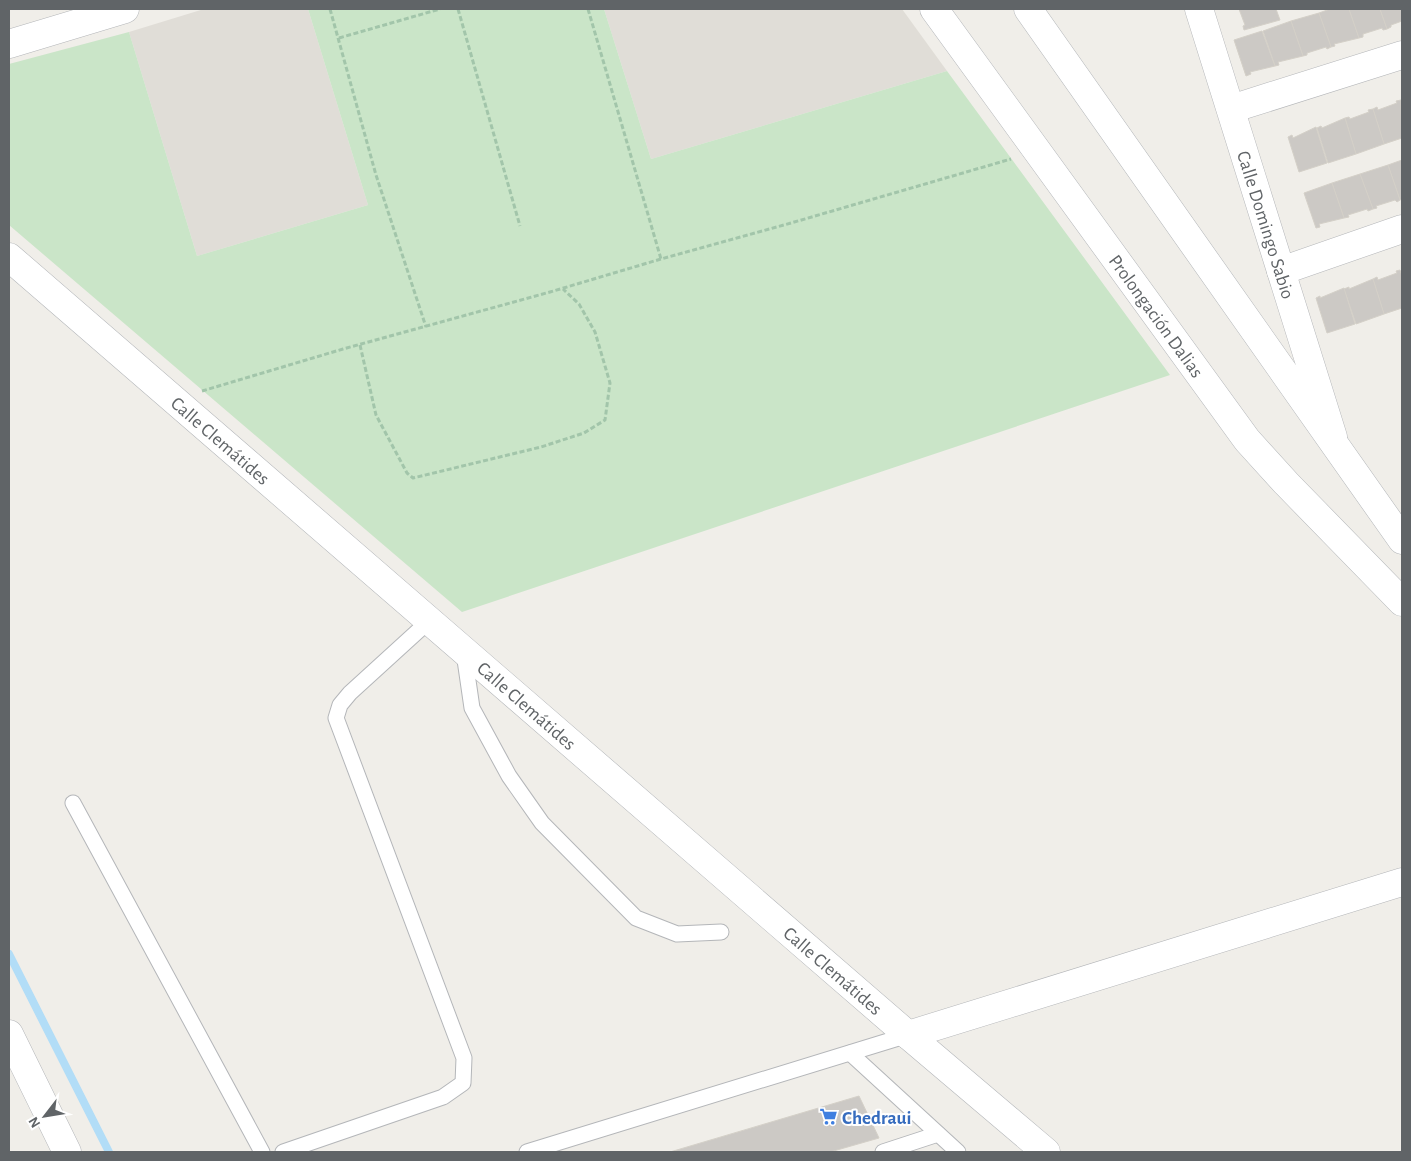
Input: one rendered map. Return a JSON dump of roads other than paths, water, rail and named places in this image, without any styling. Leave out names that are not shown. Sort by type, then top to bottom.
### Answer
[{"type":"main road","name":"Prolongación Dalias","points":[[934,9],[1247,440],[1286,483],[1402,602]]},
{"type":"main road","points":[[1028,9],[1402,540]]},
{"type":"main road","name":"Calle Domingo Sabio","points":[[1199,9],[1334,441]]},
{"type":"main road","points":[[9,44],[114,10]]},
{"type":"main road","points":[[1231,109],[1402,55]]},
{"type":"main road","points":[[1281,271],[1402,230]]},
{"type":"main road","name":"Calle Clemátides","points":[[9,257],[428,621],[1046,1152]]},
{"type":"main road","points":[[908,1035],[1402,882]]},
{"type":"main road","points":[[9,1034],[67,1152]]},
{"type":"lane","points":[[283,1152],[443,1097],[463,1083],[464,1058],[336,718],[340,705],[350,693],[428,621]]},
{"type":"lane","points":[[464,651],[472,708],[509,776],[542,823],[636,918],[677,934],[721,932]]},
{"type":"lane","points":[[73,803],[262,1152]]},
{"type":"lane","points":[[527,1152],[908,1035]]},
{"type":"lane","points":[[850,1053],[958,1152]]},
{"type":"lane","points":[[883,1152],[938,1134]]},
{"type":"waterway","points":[[9,954],[109,1152]]},
{"type":"place","name":"Chedraui","points":[[828,1117]]}]
